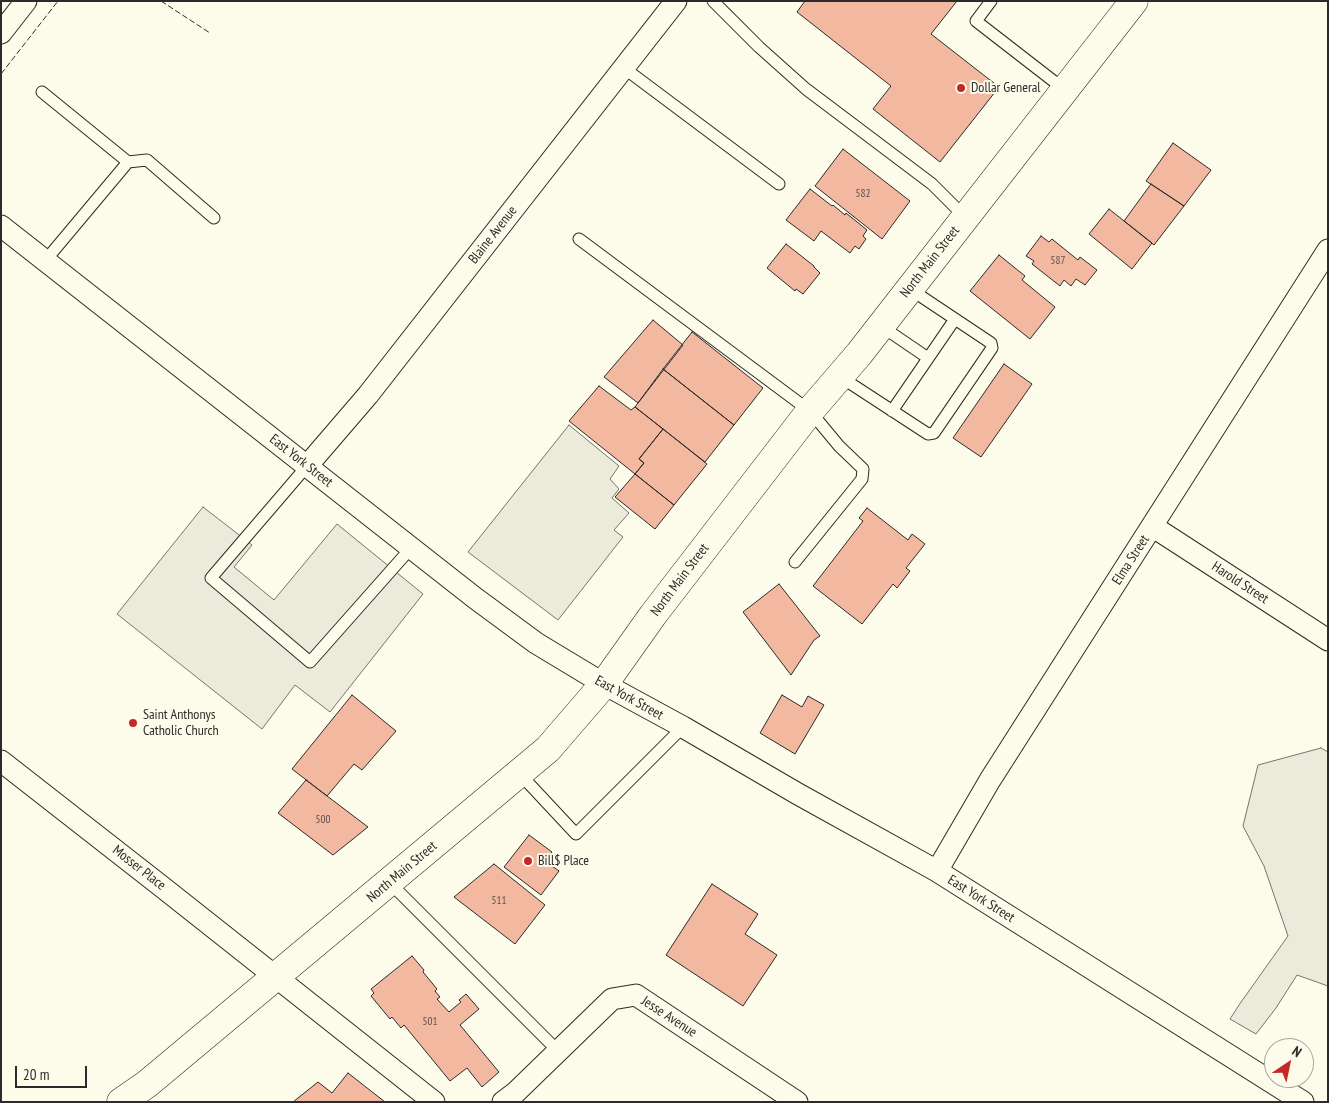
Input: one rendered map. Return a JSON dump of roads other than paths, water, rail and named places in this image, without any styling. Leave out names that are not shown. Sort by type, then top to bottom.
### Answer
[{"type":"main road","name":"North Main Street","points":[[121,1102],[138,1093],[548,749],[604,684],[653,615],[810,411],[881,326],[1134,1]]},
{"type":"street","points":[[1,33],[26,1]]},
{"type":"street","name":"Blaine Avenue","points":[[307,466],[374,388],[676,1]]},
{"type":"street","name":"East York Street","points":[[1,226],[475,598],[536,643],[604,684],[936,871],[1303,1102]]},
{"type":"street","name":"Elma Street","points":[[936,871],[990,780],[1328,250]]},
{"type":"street","name":"Harold Street","points":[[1152,526],[1328,640]]},
{"type":"street","name":"Mosser Place","points":[[1,761],[276,977]]},
{"type":"street","points":[[276,977],[434,1102]]},
{"type":"street","name":"Jesse Avenue","points":[[503,1102],[515,1093],[612,999],[636,995],[797,1102]]},
{"type":"lane","points":[[713,1],[759,47],[806,89],[932,184],[966,217]]},
{"type":"lane","points":[[992,1],[976,21],[1065,90]]},
{"type":"lane","points":[[624,68],[778,184]]},
{"type":"lane","points":[[42,92],[128,162]]},
{"type":"lane","points":[[45,261],[128,162],[147,160],[214,218]]},
{"type":"lane","points":[[579,239],[810,411],[839,446],[863,469],[862,479],[795,562]]},
{"type":"lane","points":[[840,376],[928,434],[934,433],[992,348],[991,343],[910,289]]},
{"type":"lane","points":[[892,411],[955,320]]},
{"type":"lane","points":[[881,326],[928,358]]},
{"type":"lane","points":[[307,466],[211,578],[310,662],[411,548]]},
{"type":"lane","points":[[519,773],[576,834],[683,728]]},
{"type":"lane","points":[[389,882],[558,1051]]},
{"type":"place","name":"Dollar General","points":[[961,88]]},
{"type":"place","name":"Saint Anthonys Catholic Church","points":[[133,723]]},
{"type":"place","name":"Bill$ Place","points":[[528,861]]}]
